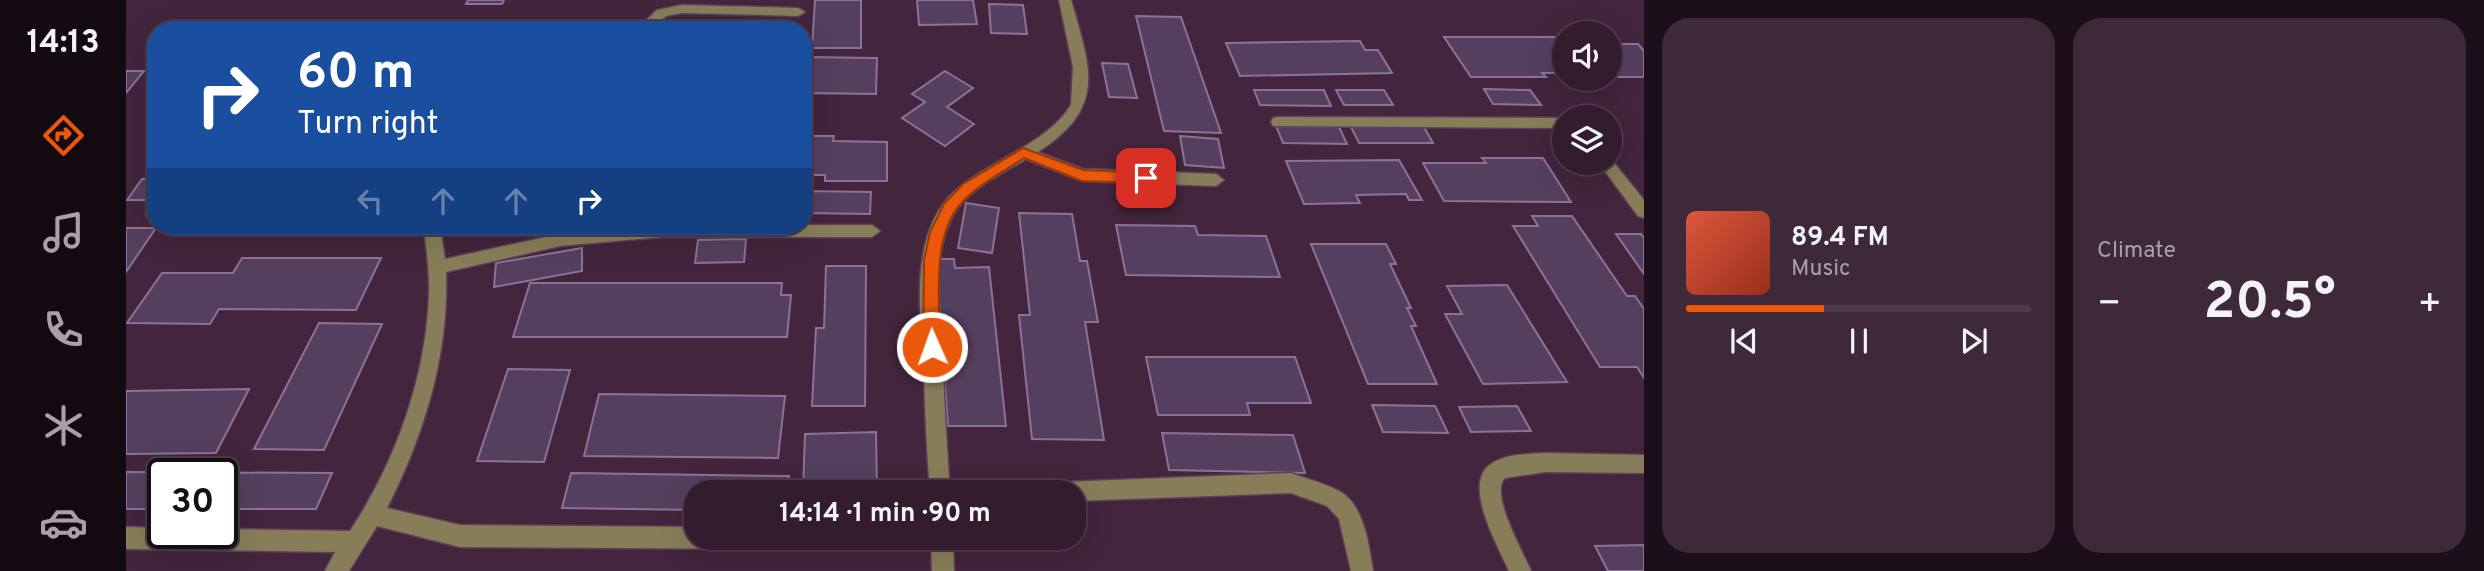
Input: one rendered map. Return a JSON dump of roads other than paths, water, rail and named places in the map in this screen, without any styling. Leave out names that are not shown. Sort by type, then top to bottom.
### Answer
[{"type":"street","points":[[939,480],[930,323],[932,260],[938,232],[951,204],[968,187],[1066,121],[1078,106],[1081,86],[1079,64],[1065,0]]},
{"type":"street","points":[[653,21],[662,13],[682,9],[798,12]]},
{"type":"street","points":[[1278,122],[1552,123]]},
{"type":"street","points":[[1023,152],[1082,176],[1216,180]]},
{"type":"street","points":[[1616,175],[1644,212]]},
{"type":"street","points":[[812,232],[872,231]]},
{"type":"street","points":[[336,571],[372,515],[398,458],[433,358],[438,316],[438,267],[433,235]]},
{"type":"street","points":[[438,267],[560,240],[622,235]]},
{"type":"street","points":[[1520,571],[1490,500],[1489,488],[1496,472],[1503,467],[1531,463],[1644,464]]},
{"type":"street","points":[[1086,491],[1291,484],[1334,499],[1348,513],[1362,571]]},
{"type":"street","points":[[372,515],[460,536],[684,537]]},
{"type":"street","points":[[126,538],[354,542]]},
{"type":"street","points":[[942,550],[943,571]]}]
